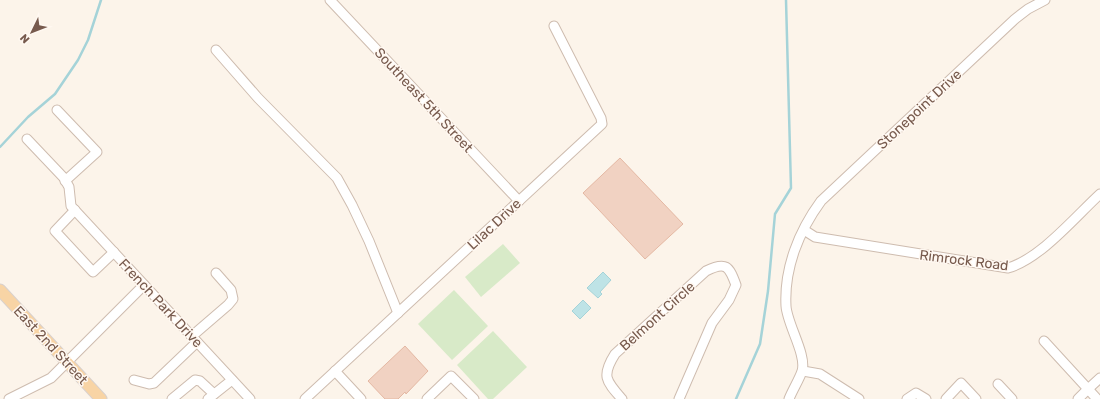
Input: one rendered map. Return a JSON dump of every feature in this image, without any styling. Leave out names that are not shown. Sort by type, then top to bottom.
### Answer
[{"type":"main road","name":"East 2nd Street","points":[[0,290],[101,399]]},
{"type":"street","name":"Southeast 5th Street","points":[[330,0],[519,201]]},
{"type":"street","name":"Stonepoint Drive","points":[[803,371],[800,352],[786,307],[793,252],[798,239],[812,214],[821,201],[1015,19],[1028,9],[1045,0]]},
{"type":"street","name":"Lilac Drive","points":[[305,399],[602,124],[601,118],[554,26]]},
{"type":"street","points":[[216,50],[258,98],[337,178],[369,241],[398,313]]},
{"type":"street","points":[[58,110],[97,152],[65,181]]},
{"type":"street","points":[[27,139],[65,181],[68,187],[73,208],[55,231],[93,272],[114,252]]},
{"type":"street","name":"Rimrock Road","points":[[804,230],[815,237],[1008,268],[1019,265],[1034,255],[1100,194]]},
{"type":"street","name":"French Park Drive","points":[[73,208],[250,399]]},
{"type":"street","name":"Belmont Circle","points":[[622,399],[610,386],[605,374],[608,365],[615,354],[706,271],[717,266],[725,266],[731,271],[736,285],[729,300],[712,323],[679,399]]},
{"type":"street","points":[[134,380],[149,384],[154,383],[194,339],[234,299],[231,290],[216,273]]},
{"type":"street","points":[[9,399],[51,378],[144,285]]},
{"type":"street","points":[[1044,341],[1097,399]]},
{"type":"street","points":[[336,371],[356,397]]},
{"type":"street","points":[[789,399],[803,371],[820,374],[859,399]]},
{"type":"street","points":[[430,398],[451,376],[474,399]]},
{"type":"street","points":[[1078,399],[1100,378]]},
{"type":"street","points":[[172,399],[195,380],[200,381],[211,397],[232,380]]},
{"type":"street","points":[[946,399],[961,383],[976,399]]},
{"type":"street","points":[[998,384],[1012,399]]},
{"type":"street","points":[[907,399],[916,393],[926,399]]},
{"type":"green space","points":[[503,244],[520,263],[481,297],[465,277]]},
{"type":"green space","points":[[454,290],[488,326],[452,360],[418,324]]},
{"type":"green space","points":[[493,331],[527,367],[493,399],[488,399],[457,365]]},
{"type":"water","points":[[603,272],[611,280],[600,292],[602,294],[598,298],[587,288]]},
{"type":"water","points":[[583,300],[591,308],[580,319],[572,311]]},
{"type":"building","points":[[620,158],[683,224],[645,259],[583,193]]},
{"type":"building","points":[[405,346],[428,371],[406,394],[405,392],[398,399],[385,399],[368,381]]},
{"type":"waterway","points":[[0,147],[28,117],[55,94],[78,60],[88,40],[101,0]]},
{"type":"waterway","points":[[736,399],[760,344],[768,291],[775,214],[791,188],[786,0]]}]
